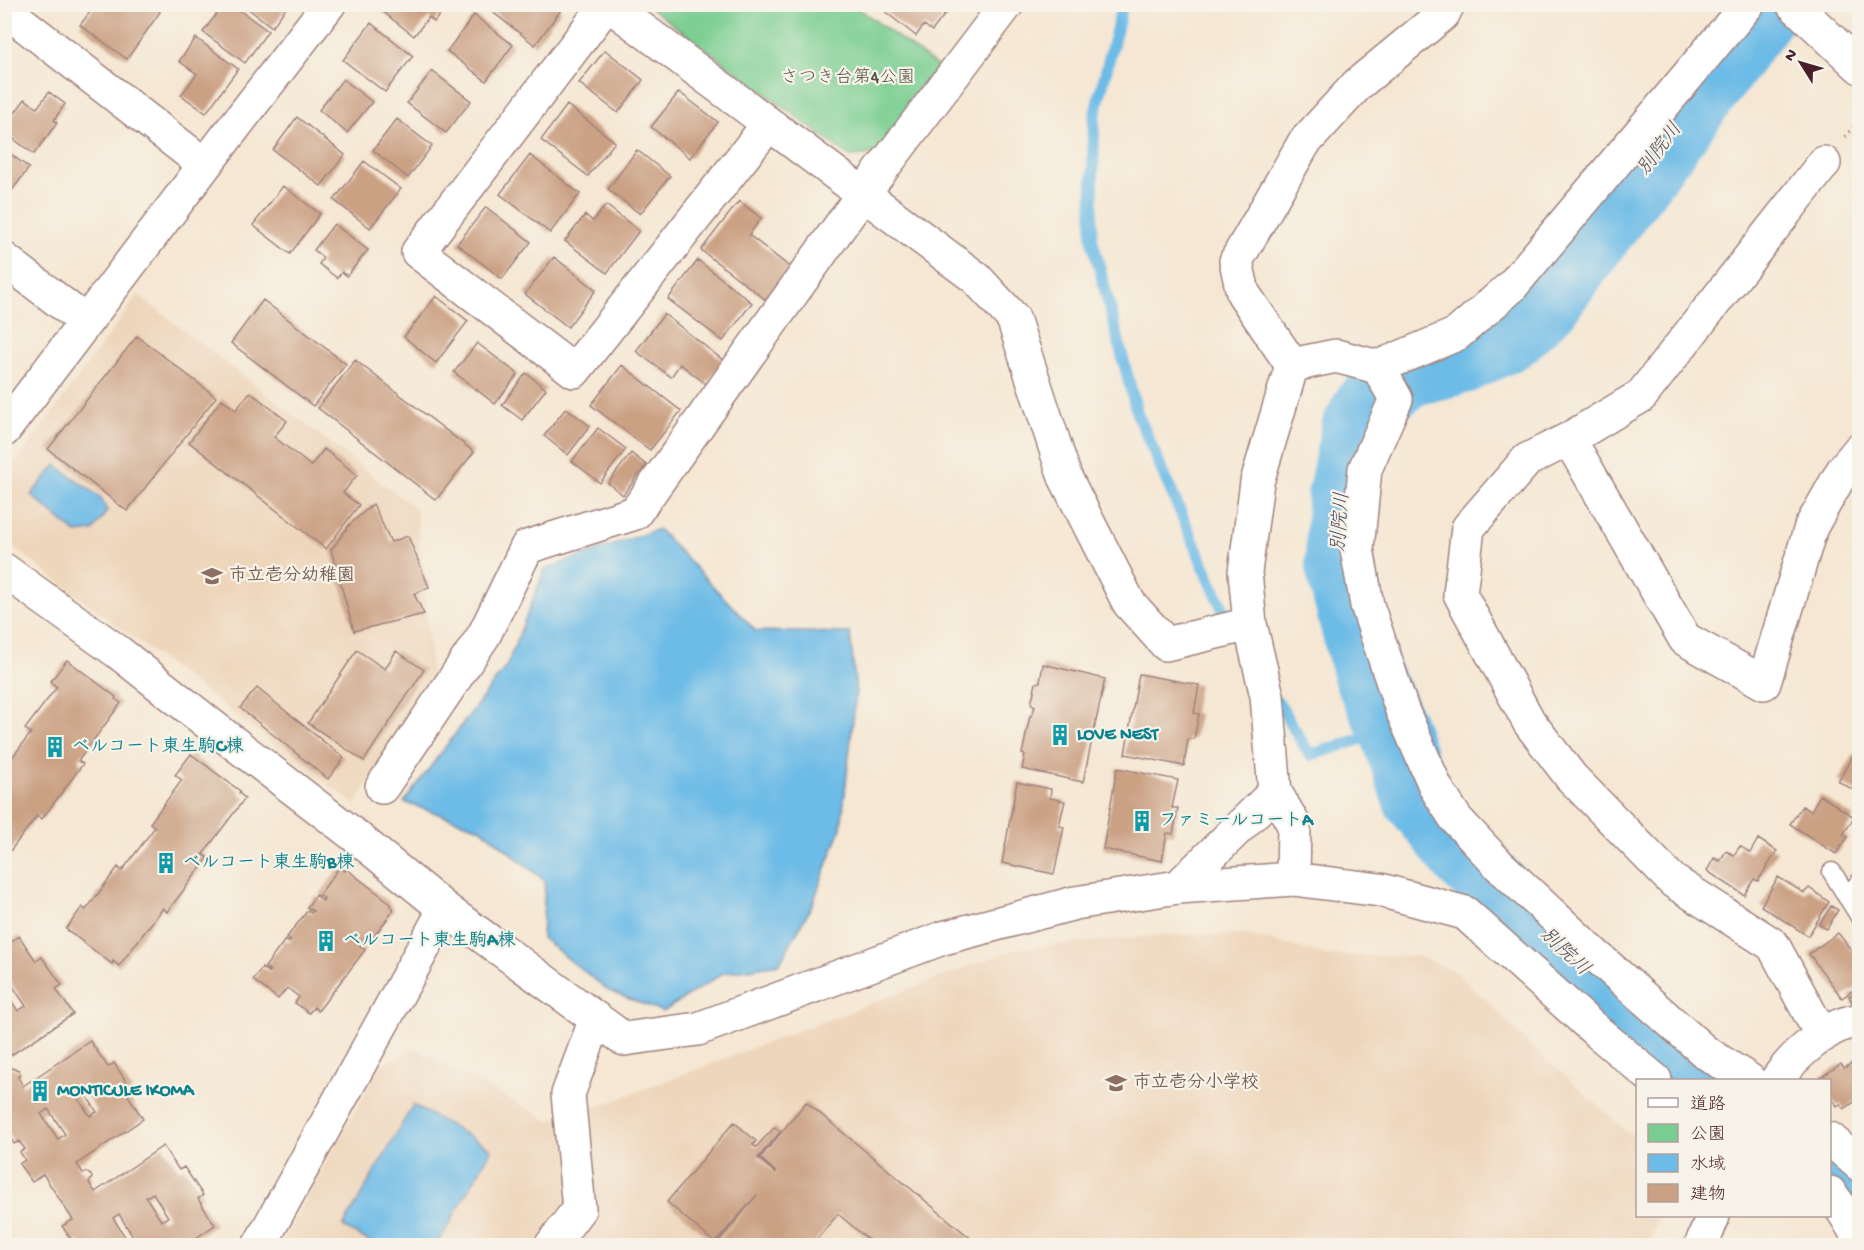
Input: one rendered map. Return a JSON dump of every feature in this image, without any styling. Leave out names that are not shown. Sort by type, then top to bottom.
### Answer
[{"type":"street","points":[[768,125],[574,371],[418,252],[608,4],[976,278],[1012,318],[1065,477],[1129,603],[1166,644],[1250,624]]},
{"type":"street","points":[[382,787],[484,635],[527,547],[635,513],[863,194],[1007,4]]},
{"type":"street","points":[[1292,365],[1243,293],[1236,261],[1304,143],[1358,84],[1443,14],[1448,4]]},
{"type":"street","points":[[1292,365],[1336,356],[1378,367],[1457,334],[1512,287],[1748,4]]},
{"type":"street","points":[[1793,4],[1860,68]]},
{"type":"street","points":[[4,430],[326,5]]},
{"type":"street","points":[[4,9],[204,165]]},
{"type":"street","points":[[1822,1036],[1773,945],[1672,880],[1570,777],[1529,722],[1460,594],[1468,528],[1527,460],[1569,439],[1641,396],[1824,163]]},
{"type":"street","points":[[4,259],[86,322]]},
{"type":"street","points":[[1292,365],[1257,482],[1245,572],[1250,624],[1267,696],[1275,792],[1294,825],[1293,879]]},
{"type":"street","points":[[1378,367],[1396,399],[1365,469],[1357,549],[1367,605],[1401,710],[1436,788],[1456,819],[1500,866],[1594,954],[1705,1052],[1747,1079]]},
{"type":"street","points":[[1569,439],[1685,639],[1764,683],[1811,527],[1843,470],[1860,449]]},
{"type":"street","points":[[4,570],[118,652],[354,835],[445,909],[624,1039],[698,1029],[943,938],[1075,903],[1178,887],[1293,879],[1380,890],[1465,913],[1594,1029],[1654,1079]]},
{"type":"street","points":[[1178,887],[1275,792]]},
{"type":"street","points":[[259,1245],[445,909]]},
{"type":"street","points":[[551,1245],[579,1209],[568,1094],[596,1019]]},
{"type":"street","points":[[1778,1079],[1812,1042],[1848,1021],[1860,1021]]},
{"type":"street","points":[[1831,1140],[1860,1165]]},
{"type":"street","points":[[1831,1194],[1860,1239]]},
{"type":"street","points":[[1701,1245],[1712,1217]]},
{"type":"lane","points":[[1832,872],[1860,917]]},
{"type":"lane","points":[[1847,897],[1860,882]]},
{"type":"shaded area","points":[[138,295],[416,509],[432,678],[355,805],[5,541],[5,478]]},
{"type":"shaded area","name":"市立壱分小学校","points":[[1245,934],[1326,955],[1419,956],[1452,970],[1483,997],[1530,1045],[1636,1139],[1636,1217],[1660,1217],[1647,1246],[279,1246],[381,1065],[415,1048],[550,1121],[610,1102],[1015,949],[1161,935]]},
{"type":"green space","name":"さつき台第4公園","points":[[647,5],[854,5],[941,69],[877,153],[850,157]]},
{"type":"water","points":[[56,465],[101,498],[107,511],[93,531],[76,533],[31,495]]},
{"type":"water","points":[[658,529],[756,631],[850,633],[856,692],[841,828],[812,905],[779,964],[723,973],[663,1012],[609,991],[542,938],[545,881],[480,828],[404,802],[507,665],[545,569]]},
{"type":"water","points":[[413,1105],[492,1149],[437,1245],[376,1245],[343,1227]]},
{"type":"building","points":[[96,4],[150,4],[160,12],[127,59],[80,25]]},
{"type":"building","points":[[224,4],[231,4],[268,31],[245,63],[203,32]]},
{"type":"building","points":[[242,4],[281,4],[286,8],[272,27]]},
{"type":"building","points":[[373,4],[448,4],[434,22],[429,17],[414,36]]},
{"type":"building","points":[[501,4],[555,4],[561,10],[535,45],[494,13]]},
{"type":"building","points":[[888,4],[944,4],[949,9],[932,31],[924,25],[916,36],[883,10]]},
{"type":"building","points":[[474,15],[513,45],[486,81],[447,51]]},
{"type":"building","points":[[371,23],[413,56],[385,92],[343,60]]},
{"type":"building","points":[[196,38],[238,69],[206,113],[181,95],[197,74],[179,61]]},
{"type":"building","points":[[605,50],[643,80],[618,113],[579,83]]},
{"type":"building","points":[[432,71],[471,101],[446,133],[407,103]]},
{"type":"building","points":[[343,79],[372,102],[347,133],[319,110]]},
{"type":"building","points":[[49,92],[65,104],[54,120],[57,123],[34,154],[4,132],[4,128],[25,99],[37,108]]},
{"type":"building","points":[[679,92],[718,122],[690,158],[651,127]]},
{"type":"building","points":[[567,105],[615,142],[588,176],[541,140]]},
{"type":"building","points":[[297,117],[345,155],[321,186],[273,150]]},
{"type":"building","points":[[397,119],[432,146],[408,178],[373,150]]},
{"type":"building","points":[[4,149],[29,168],[4,201]]},
{"type":"building","points":[[637,150],[670,176],[640,214],[608,189]]},
{"type":"building","points":[[530,155],[580,194],[550,233],[500,194]]},
{"type":"building","points":[[364,161],[401,189],[370,228],[334,200]]},
{"type":"building","points":[[283,186],[320,214],[290,254],[253,225]]},
{"type":"building","points":[[739,201],[761,218],[749,235],[791,268],[766,300],[701,250]]},
{"type":"building","points":[[606,205],[639,231],[607,273],[565,241],[585,215],[593,221]]},
{"type":"building","points":[[486,207],[531,242],[502,279],[457,244]]},
{"type":"building","points":[[334,224],[368,250],[347,276],[342,272],[337,278],[319,264],[323,258],[314,250]]},
{"type":"building","points":[[554,257],[596,290],[568,327],[525,294]]},
{"type":"building","points":[[698,260],[752,303],[723,341],[668,299]]},
{"type":"building","points":[[436,296],[468,321],[436,363],[404,337]]},
{"type":"building","points":[[263,300],[346,364],[313,406],[231,343]]},
{"type":"building","points":[[664,314],[724,361],[706,384],[680,364],[671,377],[636,351]]},
{"type":"building","points":[[137,336],[216,397],[127,511],[48,449]]},
{"type":"building","points":[[477,343],[518,374],[495,404],[454,372]]},
{"type":"building","points":[[355,360],[474,452],[436,500],[318,408]]},
{"type":"building","points":[[622,365],[681,411],[650,450],[591,405]]},
{"type":"building","points":[[526,373],[546,389],[522,420],[502,405]]},
{"type":"building","points":[[250,392],[287,421],[274,437],[311,466],[324,449],[357,475],[343,493],[359,505],[326,549],[189,442],[222,399],[236,410]]},
{"type":"building","points":[[566,408],[590,426],[568,455],[544,436]]},
{"type":"building","points":[[598,428],[626,449],[600,483],[572,461]]},
{"type":"building","points":[[631,453],[646,465],[623,495],[608,483]]},
{"type":"building","points":[[373,504],[391,542],[408,536],[429,587],[414,594],[424,614],[354,631],[331,550],[350,524]]},
{"type":"building","points":[[357,650],[385,669],[396,651],[424,670],[364,761],[308,723]]},
{"type":"building","name":"ベルコート東生駒C棟","points":[[67,660],[121,703],[78,761],[83,764],[42,819],[37,816],[4,859],[4,768],[31,733],[25,729],[57,687],[50,682]]},
{"type":"building","name":"LOVE NEST","points":[[1043,664],[1105,679],[1083,782],[1022,769],[1025,755],[1022,754],[1030,716],[1035,706],[1031,704],[1036,683],[1040,682]]},
{"type":"building","points":[[1139,674],[1199,685],[1194,713],[1199,714],[1194,739],[1188,739],[1184,766],[1125,754]]},
{"type":"building","points":[[257,688],[344,758],[328,779],[240,708]]},
{"type":"building","points":[[1856,751],[1860,753],[1860,794],[1838,781]]},
{"type":"building","name":"ベルコート東生駒B棟","points":[[191,754],[240,791],[239,793],[245,798],[203,854],[208,858],[167,912],[163,908],[119,966],[113,961],[112,964],[66,929],[82,907],[86,910],[118,867],[122,871],[155,827],[150,823],[182,780],[175,775]]},
{"type":"building","name":"ファミールコートA","points":[[1117,768],[1178,780],[1172,808],[1178,808],[1173,834],[1167,833],[1162,861],[1103,849]]},
{"type":"building","points":[[1017,782],[1051,789],[1050,798],[1065,801],[1059,826],[1064,827],[1054,874],[1002,863]]},
{"type":"building","points":[[1820,795],[1854,817],[1843,835],[1848,837],[1836,854],[1790,824],[1802,806],[1811,811]]},
{"type":"building","points":[[1758,839],[1777,851],[1758,881],[1754,879],[1744,895],[1707,871],[1714,858],[1720,861],[1726,851],[1734,855],[1740,846],[1750,853]]},
{"type":"building","name":"ベルコート東生駒A棟","points":[[339,868],[345,871],[346,869],[388,901],[394,910],[372,939],[367,935],[359,945],[365,950],[318,1011],[314,1007],[309,1013],[295,1003],[299,997],[287,988],[278,999],[253,980],[262,968],[270,971],[265,967],[285,940],[289,942],[291,940],[287,937],[308,910],[311,913],[313,911],[307,907],[316,895],[323,901],[324,898],[319,895]]},
{"type":"building","points":[[1778,877],[1804,893],[1809,888],[1829,902],[1808,936],[1761,906]]},
{"type":"building","points":[[1831,906],[1838,910],[1827,929],[1819,925]]},
{"type":"building","points":[[1838,933],[1860,961],[1860,985],[1842,998],[1809,954]]},
{"type":"building","name":"MONTICULE IKOMA","points":[[19,936],[36,961],[42,957],[62,985],[56,989],[73,1014],[5,1059],[11,1068],[19,1070],[18,1077],[23,1086],[90,1041],[108,1067],[114,1063],[132,1090],[127,1094],[143,1119],[77,1164],[83,1173],[91,1175],[89,1183],[95,1192],[163,1146],[179,1170],[184,1167],[203,1195],[198,1199],[215,1225],[184,1246],[83,1246],[80,1241],[74,1244],[62,1226],[73,1220],[43,1174],[32,1182],[19,1164],[25,1160],[20,1152],[25,1149],[19,1141],[14,1144],[9,1135],[5,1139],[4,990],[18,1011],[26,1006],[10,982],[5,985],[5,946]],"holes":[[[81,1087],[97,1112],[90,1116],[74,1092]],[[48,1109],[65,1134],[58,1139],[41,1114]],[[153,1193],[168,1217],[161,1221],[146,1197]],[[119,1214],[135,1240],[129,1243],[113,1218]]]},
{"type":"building","points":[[1860,991],[1860,1006],[1855,1008],[1849,996]]},
{"type":"building","points":[[1860,1058],[1860,1098],[1844,1109],[1840,1104],[1837,1106],[1831,1097],[1831,1079],[1818,1079],[1841,1064],[1844,1068]]},
{"type":"building","points":[[806,1102],[980,1246],[876,1246],[838,1214],[811,1246],[715,1246],[757,1195],[715,1243],[667,1202],[734,1122],[756,1141],[753,1145],[756,1147],[775,1127],[780,1132],[758,1158],[775,1173],[760,1158]]},
{"type":"waterway","points":[[1123,4],[1094,118],[1092,239],[1137,413],[1231,628]]},
{"type":"waterway","name":"別院川","points":[[1715,1079],[1648,1030],[1553,943],[1466,860],[1416,797],[1393,729],[1367,675],[1339,566],[1341,497],[1355,429],[1368,405],[1409,373],[1462,360],[1510,337],[1547,302],[1769,4]]},
{"type":"waterway","points":[[1277,701],[1310,755],[1393,729]]},
{"type":"waterway","name":"別院川","points":[[1831,1165],[1860,1199]]},
{"type":"place","name":"市立壱分幼稚園","points":[[212,576]]},
{"type":"place","name":"LOVE NEST","points":[[1060,735]]},
{"type":"place","name":"ベルコート東生駒C棟","points":[[55,747]]},
{"type":"place","name":"ファミールコートA","points":[[1142,821]]},
{"type":"place","name":"ベルコート東生駒B棟","points":[[166,863]]},
{"type":"place","name":"ベルコート東生駒A棟","points":[[326,941]]},
{"type":"place","name":"市立壱分小学校","points":[[1116,1083]]},
{"type":"place","name":"MONTICULE IKOMA","points":[[40,1091]]}]
